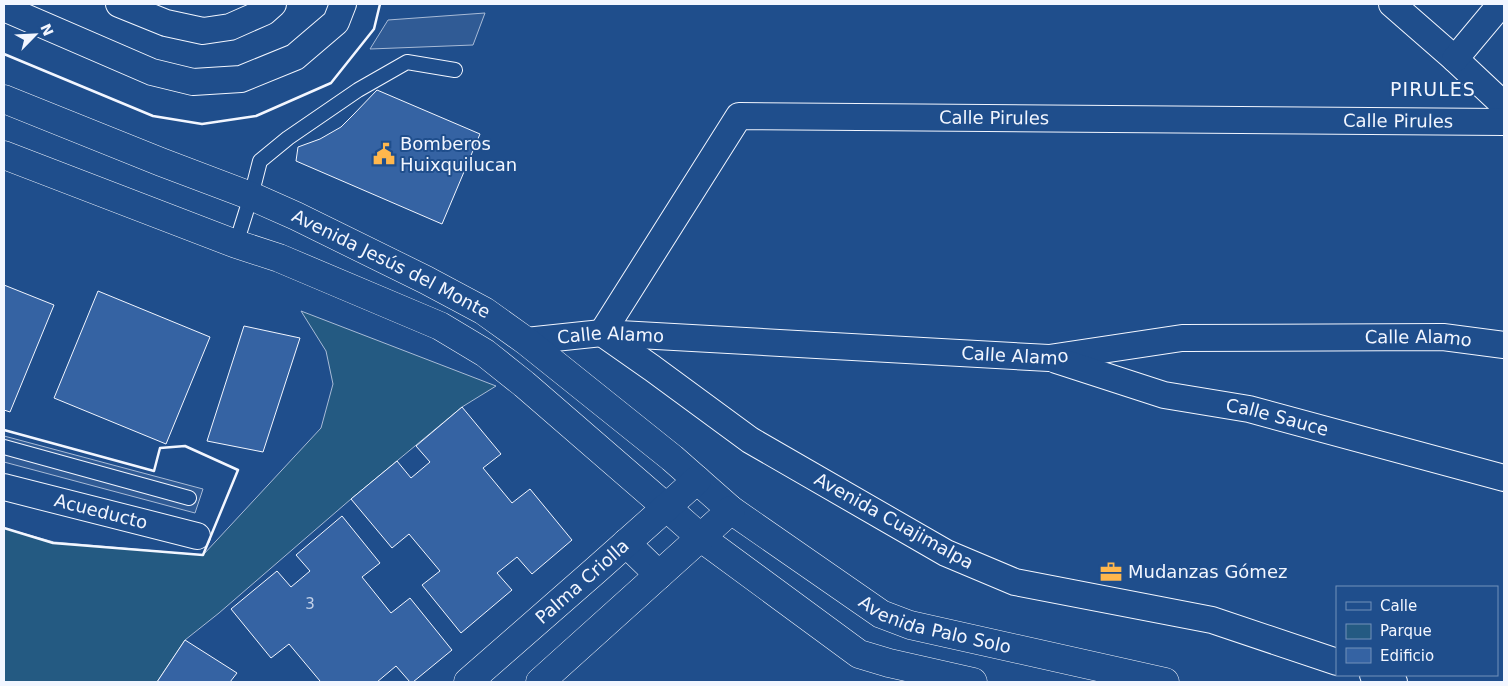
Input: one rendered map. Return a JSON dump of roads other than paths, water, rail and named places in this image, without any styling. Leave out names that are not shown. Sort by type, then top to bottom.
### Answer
[{"type":"main road","name":"Avenida Jesús del Monte","points":[[4,99],[251,196],[426,280],[484,311],[526,341],[672,458],[731,510]]},
{"type":"main road","name":"Avenida Jesús del Monte","points":[[4,155],[236,244],[279,258],[440,326],[485,353],[524,384],[700,537]]},
{"type":"main road","name":"Palma Criolla","points":[[468,682],[697,480]]},
{"type":"main road","points":[[540,682],[731,510]]},
{"type":"main road","name":"Avenida Palo Solo","points":[[731,510],[881,614],[910,625],[1166,682]]},
{"type":"main road","points":[[700,537],[859,654],[889,663],[973,682]]},
{"type":"main road","points":[[626,542],[659,574]]},
{"type":"street","points":[[119,4],[166,23],[203,31],[230,27],[264,12],[273,4]]},
{"type":"street","points":[[4,8],[152,72],[193,82],[241,79],[295,58],[336,22],[343,4]]},
{"type":"street","points":[[1392,4],[1504,105]]},
{"type":"street","points":[[1455,60],[1501,4]]},
{"type":"street","name":"Calle Pirules","points":[[602,333],[739,116],[1504,122]]},
{"type":"street","name":"Calle Alamo","points":[[526,341],[602,333],[1049,358],[1182,338],[1443,337],[1504,345]]},
{"type":"street","name":"Avenida Cuajimalpa","points":[[602,333],[750,440],[946,553],[1015,582],[1212,620],[1336,662]]},
{"type":"street","name":"Calle Sauce","points":[[1049,358],[1164,395],[1249,409],[1504,478]]},
{"type":"street","name":"Acueducto","points":[[4,486],[197,536]]},
{"type":"street","points":[[1376,676],[1394,682]]},
{"type":"lane","points":[[236,244],[260,161],[288,138],[358,90],[407,62],[455,70]]},
{"type":"lane","points":[[4,447],[189,498]]},
{"type":"place","name":"Bomberos Huixquilucan","points":[[384,154]]},
{"type":"place","name":"Mudanzas Gómez","points":[[1111,572]]},
{"type":"district","name":"PIRULES","points":[[1433,89]]}]
